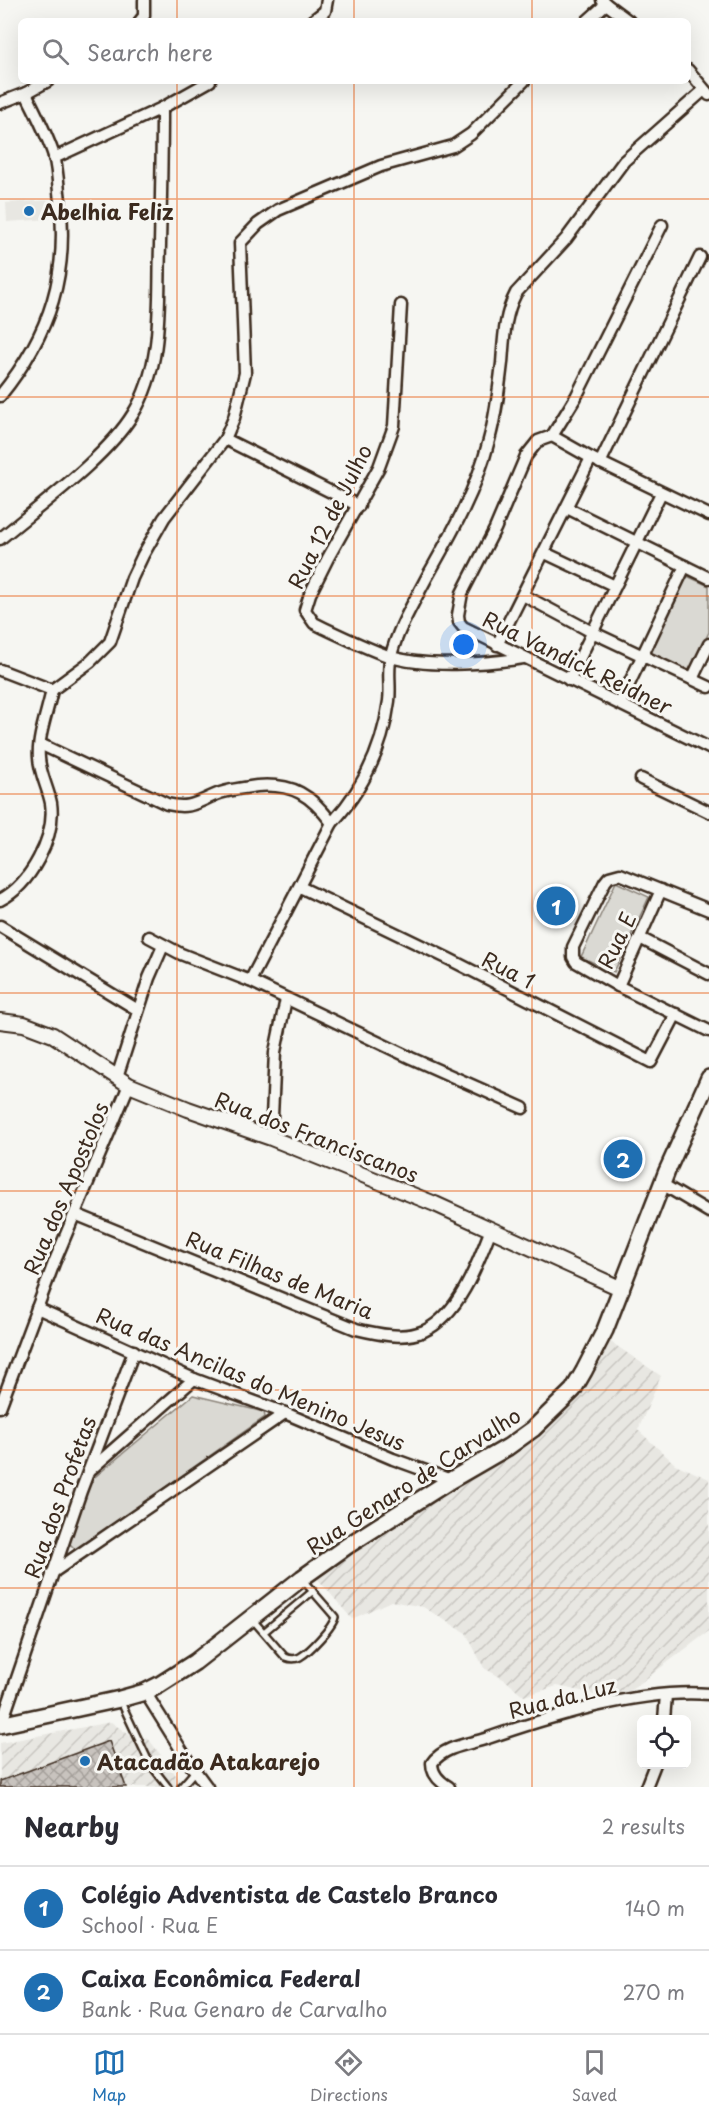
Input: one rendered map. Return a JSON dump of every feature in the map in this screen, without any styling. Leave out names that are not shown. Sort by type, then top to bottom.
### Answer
[{"type":"main road","name":"Rua Genaro de Carvalho","points":[[0,1725],[120,1699],[145,1692],[174,1677],[347,1546],[508,1447],[533,1429],[573,1390],[597,1345],[622,1289],[662,1184],[709,1078]]},
{"type":"street","points":[[142,18],[144,0]]},
{"type":"street","points":[[316,18],[325,11],[327,0]]},
{"type":"street","points":[[590,18],[604,2],[625,18]]},
{"type":"street","points":[[250,981],[332,823],[362,785],[374,759],[389,702],[391,657],[411,606],[470,497],[483,465],[495,415],[507,313],[516,293],[566,239],[624,160],[707,93],[691,74]]},
{"type":"street","points":[[0,103],[42,84]]},
{"type":"street","points":[[54,158],[162,108],[205,84]]},
{"type":"street","points":[[0,900],[18,888],[27,878],[39,857],[47,834],[51,804],[39,758],[52,690],[90,662],[110,642],[132,578],[164,518],[225,439],[234,418],[245,373],[240,243],[258,224],[288,206],[381,166],[453,146],[471,134],[521,84]]},
{"type":"street","points":[[0,396],[32,351],[51,306],[63,258],[63,232],[54,158],[26,93]]},
{"type":"street","points":[[0,538],[103,450],[121,432],[140,402],[155,359],[157,334],[162,108]]},
{"type":"street","points":[[662,225],[576,397],[552,436],[595,460],[709,515]]},
{"type":"street","points":[[497,645],[700,257]]},
{"type":"street","name":"Rua 12 de Julho","points":[[391,657],[324,628],[315,623],[305,610],[309,594],[379,467],[394,426],[401,305]]},
{"type":"street","name":"Rua Vandick Reidner","points":[[552,436],[538,441],[526,456],[495,529],[462,593],[459,622],[463,627],[497,645],[709,748]]},
{"type":"street","points":[[225,439],[359,506]]},
{"type":"street","points":[[569,680],[661,493]]},
{"type":"street","points":[[567,508],[709,578]]},
{"type":"street","points":[[544,553],[615,586]]},
{"type":"street","points":[[620,703],[685,566]]},
{"type":"street","points":[[523,595],[592,632],[709,687]]},
{"type":"street","points":[[692,679],[709,644]]},
{"type":"street","points":[[391,657],[468,663],[499,662],[523,658]]},
{"type":"street","points":[[0,670],[52,690]]},
{"type":"street","points":[[40,744],[167,804],[183,807],[197,804],[237,788],[285,786],[309,798],[332,823]]},
{"type":"street","points":[[641,779],[709,812]]},
{"type":"street","name":"Rua E","points":[[620,874],[661,890],[618,986],[576,962],[572,952],[609,877],[620,874]]},
{"type":"street","name":"Rua 1","points":[[300,887],[449,959],[651,1062],[676,1014]]},
{"type":"street","points":[[661,890],[709,910]]},
{"type":"street","points":[[0,926],[138,1010]]},
{"type":"street","points":[[149,937],[250,981],[411,1058],[523,1108]]},
{"type":"street","points":[[640,938],[709,974]]},
{"type":"street","name":"Rua dos Apostolos","points":[[117,1077],[138,1010],[163,945]]},
{"type":"street","points":[[618,986],[709,1031]]},
{"type":"street","points":[[271,1138],[275,1052],[286,999]]},
{"type":"street","name":"Rua dos Franciscanos","points":[[0,1021],[24,1024],[53,1035],[129,1085],[271,1138],[435,1204],[622,1289]]},
{"type":"street","name":"Rua dos Apostolos","points":[[0,1407],[37,1308],[129,1085]]},
{"type":"street","points":[[662,1184],[709,1212]]},
{"type":"street","name":"Rua Filhas de Maria","points":[[75,1214],[356,1329],[384,1336],[423,1332],[450,1309],[465,1289],[491,1229]]},
{"type":"street","name":"Rua das Ancilas do Menino Jesus","points":[[37,1308],[194,1379],[451,1480]]},
{"type":"street","name":"Rua dos Profetas","points":[[0,1725],[87,1473],[134,1351]]},
{"type":"street","points":[[87,1473],[194,1379]]},
{"type":"street","points":[[52,1573],[285,1413]]},
{"type":"street","points":[[145,1692],[207,1787]]},
{"type":"street","name":"Rua da Luz","points":[[449,1787],[432,1770],[432,1763],[443,1753],[518,1727],[614,1703],[682,1693],[709,1694]]},
{"type":"street","points":[[664,1715],[666,1695]]},
{"type":"street","points":[[646,1787],[653,1769]]},
{"type":"lane","points":[[251,1618],[285,1657],[299,1658],[334,1622],[334,1614],[302,1578]]},
{"type":"lane","points":[[264,1632],[313,1591]]},
{"type":"lane","points":[[120,1699],[150,1764],[168,1787]]},
{"type":"lane","points":[[181,1787],[195,1771]]},
{"type":"shaded area","name":"Abelhia Feliz","points":[[51,200],[50,219],[7,222],[6,203]]},
{"type":"shaded area","points":[[687,576],[709,586],[709,632],[690,673],[650,654]]},
{"type":"shaded area","points":[[616,882],[649,897],[614,972],[581,957]]},
{"type":"shaded area","points":[[602,1336],[661,1376],[638,1430],[675,1464],[709,1479],[709,1631],[614,1703],[586,1692],[557,1686],[524,1696],[505,1680],[484,1668],[466,1633],[423,1607],[391,1601],[352,1619],[311,1571],[533,1429],[573,1390]]},
{"type":"shaded area","points":[[193,1395],[264,1412],[265,1417],[76,1550],[69,1543],[90,1481]]},
{"type":"shaded area","points":[[111,1722],[138,1741],[147,1737],[185,1787],[0,1787],[0,1743]]},
{"type":"building","name":"Atacadão Atakarejo","points":[[109,1741],[126,1787],[0,1787],[0,1781]]},
{"type":"place","name":"Abelhia Feliz","points":[[29,211]]},
{"type":"place","name":"Colégio Adventista de Castelo Branco","points":[[556,906]]},
{"type":"place","name":"Caixa Econômica Federal","points":[[623,1159]]},
{"type":"place","name":"Atacadão Atakarejo","points":[[85,1761]]}]
